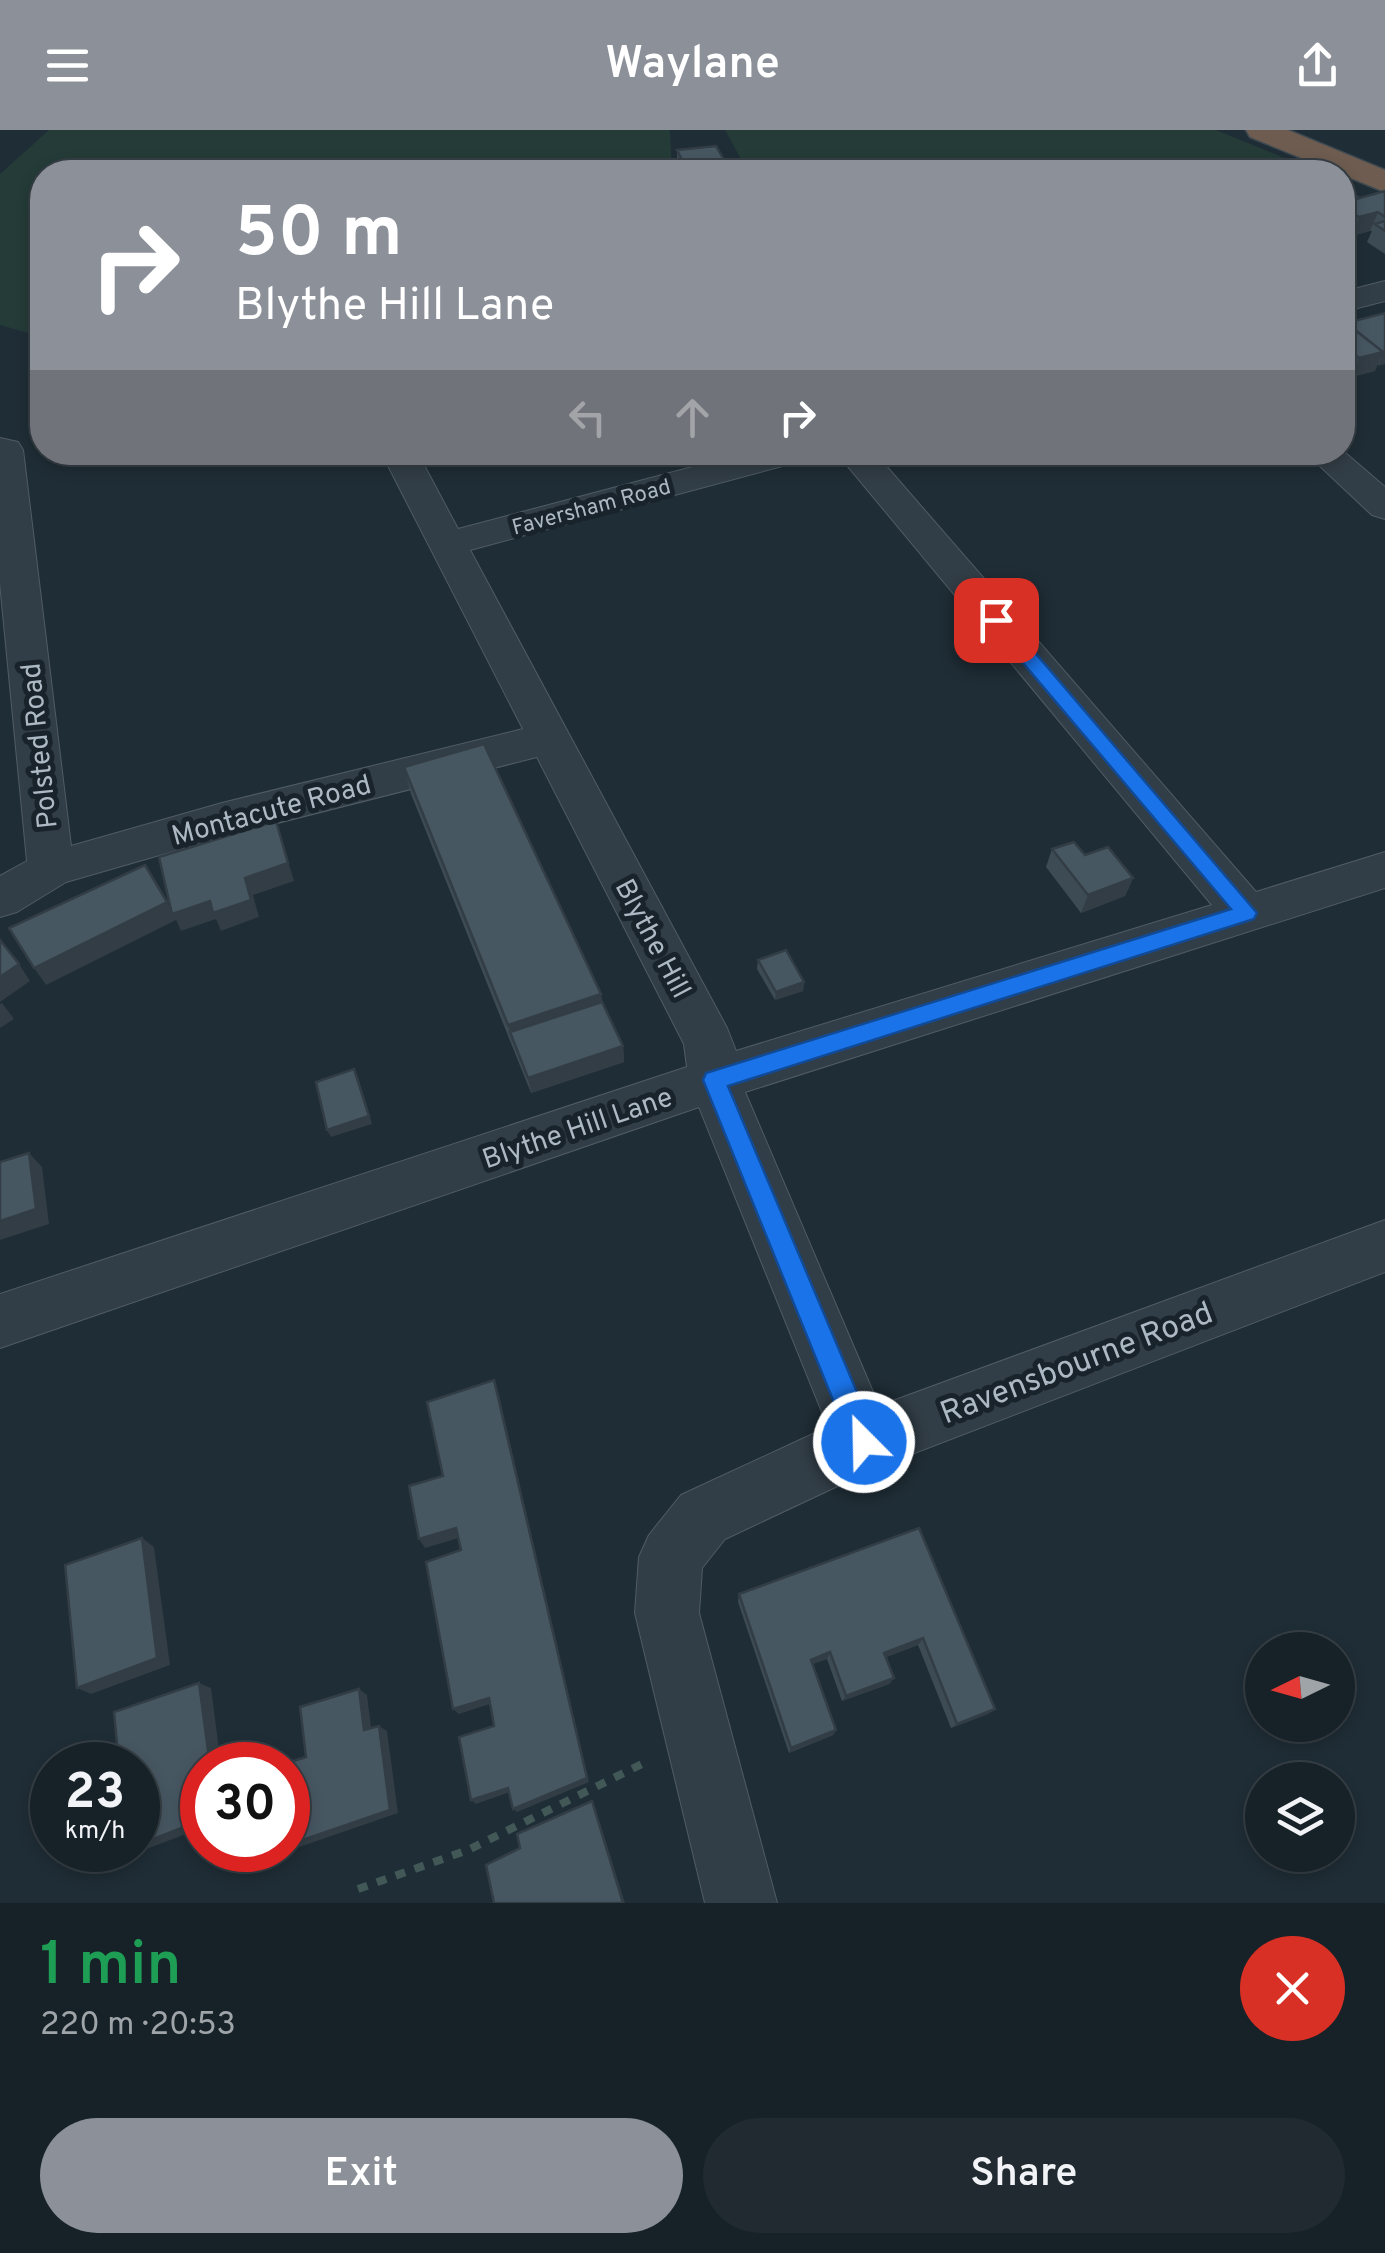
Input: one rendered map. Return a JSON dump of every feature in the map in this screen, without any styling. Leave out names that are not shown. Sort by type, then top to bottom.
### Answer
[{"type":"highway","points":[[1260,130],[1332,160]]},
{"type":"highway","points":[[1355,170],[1385,182]]},
{"type":"street","points":[[1355,298],[1385,290]]},
{"type":"street","name":"Polsted Road","points":[[0,449],[5,450],[51,869]]},
{"type":"street","name":"Blythe Hill","points":[[407,465],[709,1043],[714,1080],[864,1442]]},
{"type":"street","name":"Faversham Road","points":[[448,544],[743,465]]},
{"type":"street","points":[[865,465],[1246,913]]},
{"type":"street","points":[[1338,465],[1385,507]]},
{"type":"street","name":"Montacute Road","points":[[0,898],[51,869],[222,820],[550,738]]},
{"type":"street","name":"Blythe Hill Lane","points":[[0,1320],[714,1080],[1385,870]]},
{"type":"street","name":"Ravensbourne Road","points":[[742,1903],[667,1613],[671,1557],[704,1518],[864,1442],[1385,1246]]},
{"type":"path","points":[[358,1890],[468,1850],[698,1736]]},
{"type":"green space","points":[[49,130],[670,130],[671,160],[30,160],[30,334],[0,325],[0,174]]},
{"type":"green space","points":[[725,130],[1216,130],[1290,160],[741,160]]},
{"type":"building","points":[[716,146],[724,160],[682,160],[677,150]]},
{"type":"building","points":[[1385,191],[1385,217],[1378,212],[1359,217],[1355,215],[1355,199]]},
{"type":"building","points":[[1385,313],[1385,355],[1355,330],[1355,321]]},
{"type":"building","points":[[1355,330],[1383,352],[1359,358],[1355,355]]},
{"type":"building","points":[[484,744],[601,994],[508,1025],[404,767]]},
{"type":"building","points":[[276,821],[288,863],[245,878],[251,900],[213,913],[210,901],[172,914],[159,857]]},
{"type":"building","points":[[1074,842],[1085,855],[1108,847],[1133,878],[1088,895],[1052,849]]},
{"type":"building","points":[[145,865],[167,902],[34,968],[9,928]]},
{"type":"building","points":[[0,940],[19,964],[0,977]]},
{"type":"building","points":[[786,950],[804,982],[776,992],[758,960]]},
{"type":"building","points":[[602,1002],[623,1046],[528,1078],[510,1032]]},
{"type":"building","points":[[354,1069],[369,1116],[327,1130],[316,1082]]},
{"type":"building","points":[[29,1153],[36,1209],[0,1221],[0,1162]]},
{"type":"building","points":[[494,1380],[587,1778],[513,1809],[508,1788],[471,1800],[459,1737],[494,1726],[489,1698],[453,1709],[426,1562],[461,1550],[456,1528],[419,1539],[409,1486],[443,1476],[427,1402]]},
{"type":"building","points":[[919,1528],[995,1709],[957,1724],[923,1638],[884,1653],[894,1678],[846,1696],[830,1652],[811,1660],[836,1730],[791,1748],[739,1594]]},
{"type":"building","points":[[142,1538],[157,1658],[77,1688],[65,1565]]},
{"type":"building","points":[[199,1683],[207,1742],[180,1742],[180,1829],[160,1836],[160,1742],[117,1742],[114,1712]]},
{"type":"building","points":[[359,1689],[364,1730],[379,1726],[390,1810],[310,1837],[310,1742],[304,1742],[300,1707]]},
{"type":"building","points":[[592,1801],[623,1903],[494,1903],[486,1865],[520,1848],[517,1834]]},
{"type":"route","points":[[864,1442],[714,1080],[1246,913],[996,620]]}]
